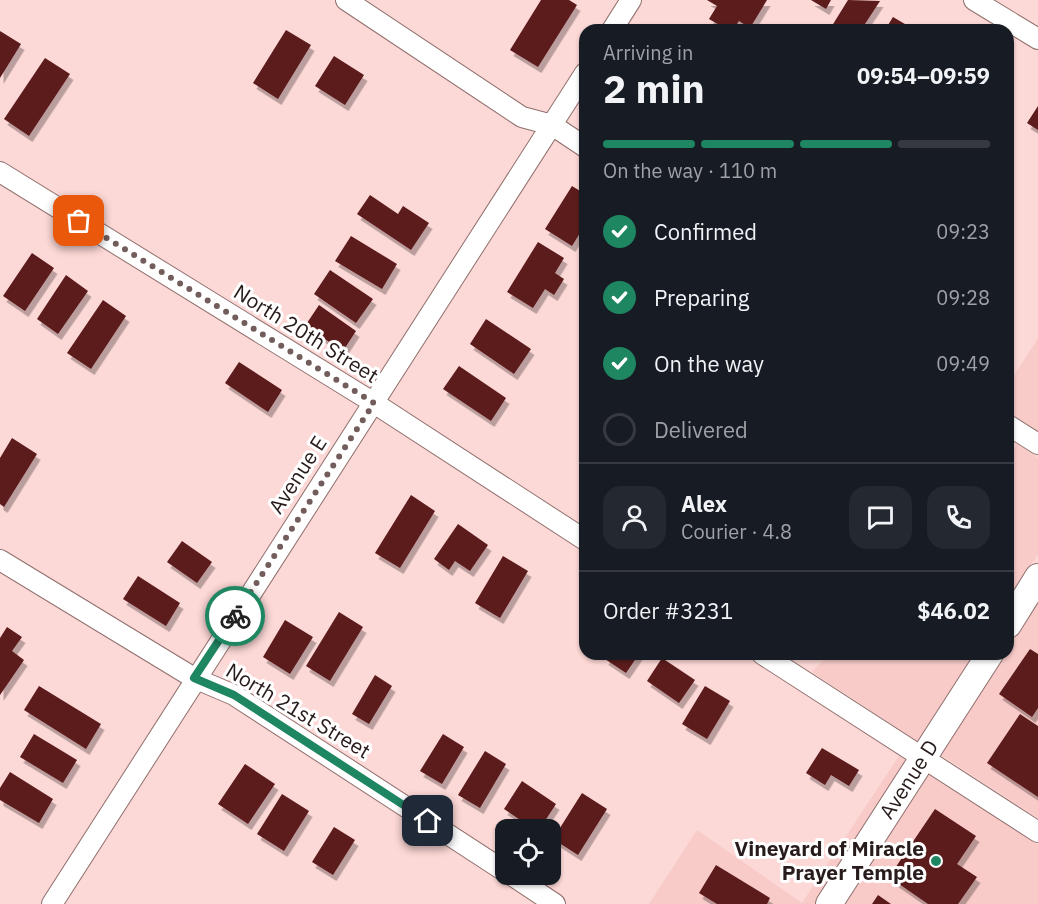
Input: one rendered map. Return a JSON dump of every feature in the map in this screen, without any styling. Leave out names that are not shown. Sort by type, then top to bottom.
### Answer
[{"type":"street","points":[[346,0],[522,117],[552,125],[579,143]]},
{"type":"street","points":[[616,24],[632,0]]},
{"type":"street","points":[[974,0],[1013,24]]},
{"type":"street","points":[[1014,24],[1038,39]]},
{"type":"street","name":"Avenue E","points":[[52,904],[194,678],[374,403],[579,82]]},
{"type":"street","name":"North 20th Street","points":[[0,172],[374,403],[579,536]]},
{"type":"street","points":[[1014,429],[1038,444]]},
{"type":"street","name":"North 21st Street","points":[[0,560],[194,678],[234,695],[495,865]]},
{"type":"street","points":[[1014,615],[1038,577]]},
{"type":"street","points":[[771,660],[1038,832]]},
{"type":"street","name":"Avenue D","points":[[829,904],[986,660]]},
{"type":"street","points":[[526,885],[555,904]]},
{"type":"shaded area","points":[[1038,338],[1038,431],[1014,415],[1014,376]]},
{"type":"shaded area","points":[[1017,444],[1038,458],[1038,554],[1014,592],[1014,449]]},
{"type":"shaded area","points":[[1038,601],[1038,818],[941,755],[1000,660],[1014,660],[1014,639]]},
{"type":"shaded area","points":[[823,660],[971,660],[919,742],[812,672]]},
{"type":"shaded area","points":[[899,756],[907,761],[814,904],[649,904],[697,830],[802,903]]},
{"type":"shaded area","points":[[929,775],[1038,845],[1038,904],[844,904]]},
{"type":"building","points":[[541,0],[569,0],[577,5],[538,67],[510,50]]},
{"type":"building","points":[[707,0],[767,0],[752,24],[744,24],[739,21],[737,24],[718,24],[709,19],[717,6]]},
{"type":"building","points":[[811,0],[831,0],[826,9]]},
{"type":"building","points":[[848,0],[880,1],[865,24],[833,24]]},
{"type":"building","points":[[893,17],[905,24],[889,24]]},
{"type":"building","points":[[286,30],[311,45],[278,99],[253,83]]},
{"type":"building","points":[[0,31],[21,44],[0,78]]},
{"type":"building","points":[[334,56],[364,75],[345,105],[315,86]]},
{"type":"building","points":[[45,58],[70,74],[29,136],[4,119]]},
{"type":"building","points":[[1038,106],[1038,130],[1027,123]]},
{"type":"building","points":[[572,186],[579,190],[579,235],[572,246],[545,229]]},
{"type":"building","points":[[370,195],[398,214],[403,206],[429,223],[411,250],[357,214]]},
{"type":"building","points":[[351,236],[397,264],[382,289],[335,261]]},
{"type":"building","points":[[538,242],[564,258],[555,273],[564,279],[554,295],[545,289],[533,308],[507,292]]},
{"type":"building","points":[[32,253],[54,268],[25,311],[3,296]]},
{"type":"building","points":[[330,270],[373,299],[356,323],[314,294]]},
{"type":"building","points":[[66,275],[88,291],[58,334],[37,319]]},
{"type":"building","points":[[103,300],[126,316],[91,369],[67,353]]},
{"type":"building","points":[[319,305],[356,331],[343,351],[305,326]]},
{"type":"building","points":[[486,319],[531,349],[514,374],[470,344]]},
{"type":"building","points":[[239,362],[282,390],[268,412],[225,383]]},
{"type":"building","points":[[459,366],[506,398],[491,421],[443,389]]},
{"type":"building","points":[[12,438],[37,454],[4,507],[0,504],[0,458]]},
{"type":"building","points":[[411,495],[435,511],[400,568],[375,553]]},
{"type":"building","points":[[458,524],[488,545],[470,571],[455,561],[449,570],[434,559]]},
{"type":"building","points":[[182,541],[212,562],[197,583],[167,562]]},
{"type":"building","points":[[503,556],[528,571],[500,618],[475,603]]},
{"type":"building","points":[[138,576],[180,603],[166,626],[123,599]]},
{"type":"building","points":[[339,612],[363,627],[330,681],[306,666]]},
{"type":"building","points":[[285,620],[313,637],[290,674],[263,657]]},
{"type":"building","points":[[7,627],[22,637],[12,651],[24,660],[0,695],[0,638]]},
{"type":"building","points":[[1030,649],[1038,654],[1038,708],[1032,717],[999,694]]},
{"type":"building","points":[[606,660],[635,660],[626,673]]},
{"type":"building","points":[[661,660],[665,660],[695,680],[679,703],[647,681]]},
{"type":"building","points":[[375,675],[392,686],[369,724],[352,714]]},
{"type":"building","points":[[39,686],[101,724],[86,749],[24,710]]},
{"type":"building","points":[[705,686],[730,701],[707,739],[682,724]]},
{"type":"building","points":[[1020,714],[1038,726],[1038,797],[987,763]]},
{"type":"building","points":[[34,734],[77,760],[63,783],[20,757]]},
{"type":"building","points":[[443,734],[464,747],[442,784],[420,771]]},
{"type":"building","points":[[822,748],[859,770],[849,786],[831,775],[825,785],[806,773]]},
{"type":"building","points":[[485,751],[506,764],[480,808],[458,795]]},
{"type":"building","points":[[245,764],[275,784],[248,824],[218,804]]},
{"type":"building","points":[[10,772],[53,799],[39,823],[0,800],[0,788]]},
{"type":"building","points":[[522,781],[556,804],[546,819],[519,819],[504,809]]},
{"type":"building","points":[[582,793],[607,809],[578,855],[561,844],[561,826]]},
{"type":"building","points":[[282,794],[309,811],[284,851],[257,834]]},
{"type":"building","points":[[935,809],[976,836],[957,864],[977,877],[958,904],[928,904],[889,877]]},
{"type":"building","points":[[334,827],[355,840],[333,875],[312,862]]},
{"type":"building","points":[[716,865],[770,898],[767,904],[717,904],[699,893]]},
{"type":"building","points":[[878,895],[891,904],[872,904]]},
{"type":"way so far","points":[[79,221],[374,403],[235,616]]},
{"type":"place","name":"Vineyard of Miracle Prayer Temple","points":[[936,861]]},
{"type":"route","points":[[235,616],[194,678],[234,695],[428,821]]}]
